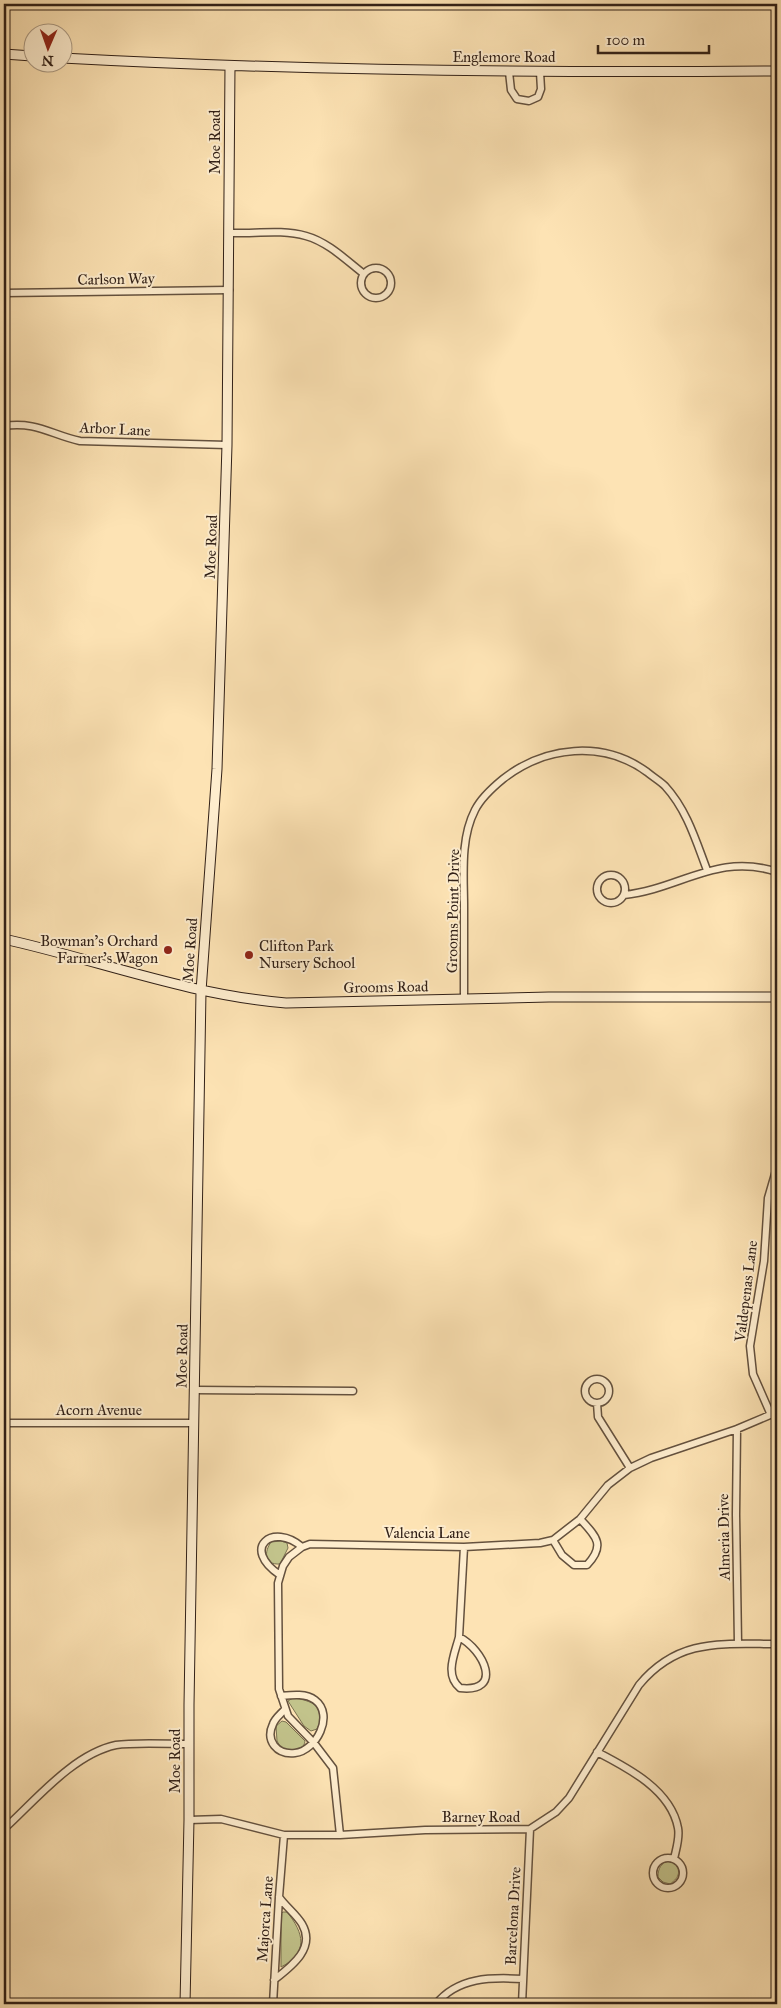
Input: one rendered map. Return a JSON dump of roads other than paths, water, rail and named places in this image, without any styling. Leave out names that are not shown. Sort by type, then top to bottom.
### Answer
[{"type":"street","points":[[4,54],[22,55]]},
{"type":"street","points":[[72,58],[230,66]]},
{"type":"street","name":"Englemore Road","points":[[230,66],[509,72],[777,71]]},
{"type":"street","name":"Moe Road","points":[[184,2004],[189,1820],[200,992],[217,769],[227,445],[230,66]]},
{"type":"street","points":[[509,72],[511,90],[517,99],[529,101],[538,97],[541,89],[540,72]]},
{"type":"street","points":[[229,233],[307,236],[327,246],[364,274]]},
{"type":"street","points":[[376,269],[385,272],[390,280],[387,292],[378,298],[372,298],[366,294],[361,287],[364,274],[376,269]]},
{"type":"street","name":"Carlson Way","points":[[4,293],[229,290]]},
{"type":"street","name":"Arbor Lane","points":[[4,426],[26,425],[47,429],[65,438],[80,441],[227,445]]},
{"type":"street","name":"Grooms Point Drive","points":[[464,998],[464,858],[468,832],[475,810],[486,794],[527,763],[564,752],[583,750],[603,752],[636,764],[664,785],[682,808],[707,870]]},
{"type":"street","points":[[624,895],[623,882],[617,876],[604,877],[598,883],[597,892],[601,900],[614,903],[618,902],[624,895],[647,891],[707,870],[753,865],[777,872]]},
{"type":"street","name":"Grooms Road","points":[[4,939],[200,992],[286,1003],[464,998],[777,997]]},
{"type":"street","name":"Valdepenas Lane","points":[[774,1414],[753,1374],[750,1346],[764,1261],[768,1198],[777,1167]]},
{"type":"street","points":[[195,1390],[353,1391]]},
{"type":"street","points":[[597,1403],[598,1417],[630,1468]]},
{"type":"street","points":[[580,1519],[595,1534],[598,1543],[595,1556],[586,1565],[574,1566],[562,1555],[553,1540],[580,1519],[608,1485],[630,1468],[650,1458],[737,1429],[774,1414]]},
{"type":"street","name":"Acorn Avenue","points":[[4,1423],[194,1423]]},
{"type":"street","name":"Almeria Drive","points":[[737,1429],[738,1644]]},
{"type":"street","points":[[280,1575],[270,1568],[261,1556],[261,1549],[264,1543],[268,1539],[278,1536],[289,1538],[302,1547],[289,1556],[280,1575],[278,1587],[279,1689],[288,1716],[314,1743],[333,1768],[340,1835]]},
{"type":"street","name":"Valencia Lane","points":[[302,1547],[310,1544],[464,1546],[532,1543],[553,1540]]},
{"type":"street","points":[[460,1637],[472,1646],[483,1659],[485,1678],[482,1684],[475,1688],[460,1688],[453,1681],[452,1666],[460,1637],[464,1546]]},
{"type":"street","name":"Barney Road","points":[[189,1820],[221,1819],[284,1835],[340,1835],[424,1830],[530,1829],[556,1812],[569,1798],[639,1686],[652,1669],[682,1651],[705,1646],[777,1644]]},
{"type":"street","points":[[281,1696],[297,1695],[310,1697],[315,1699],[321,1707],[323,1722],[314,1743],[306,1750],[296,1753],[285,1753],[276,1749],[271,1735],[272,1725],[285,1709]]},
{"type":"street","points":[[4,1845],[6,1839],[4,1831],[70,1769],[94,1753],[118,1745],[189,1744]]},
{"type":"street","points":[[597,1752],[639,1777],[663,1798],[672,1811],[678,1829],[674,1859]]},
{"type":"street","name":"Barcelona Drive","points":[[522,2004],[530,1829]]},
{"type":"street","name":"Majorca Lane","points":[[274,2004],[284,1835]]},
{"type":"street","points":[[661,1859],[674,1859],[683,1868],[681,1881],[670,1888],[662,1887],[653,1877],[655,1865],[661,1859]]},
{"type":"street","points":[[274,1980],[294,1964],[305,1950],[307,1938],[301,1923],[279,1897]]},
{"type":"street","points":[[436,2004],[446,1994],[468,1982],[486,1978],[523,1979]]},
{"type":"place","name":"Bowman's Orchard Farmer's Wagon","points":[[168,950]]},
{"type":"place","name":"Clifton Park Nursery School","points":[[249,955]]}]
